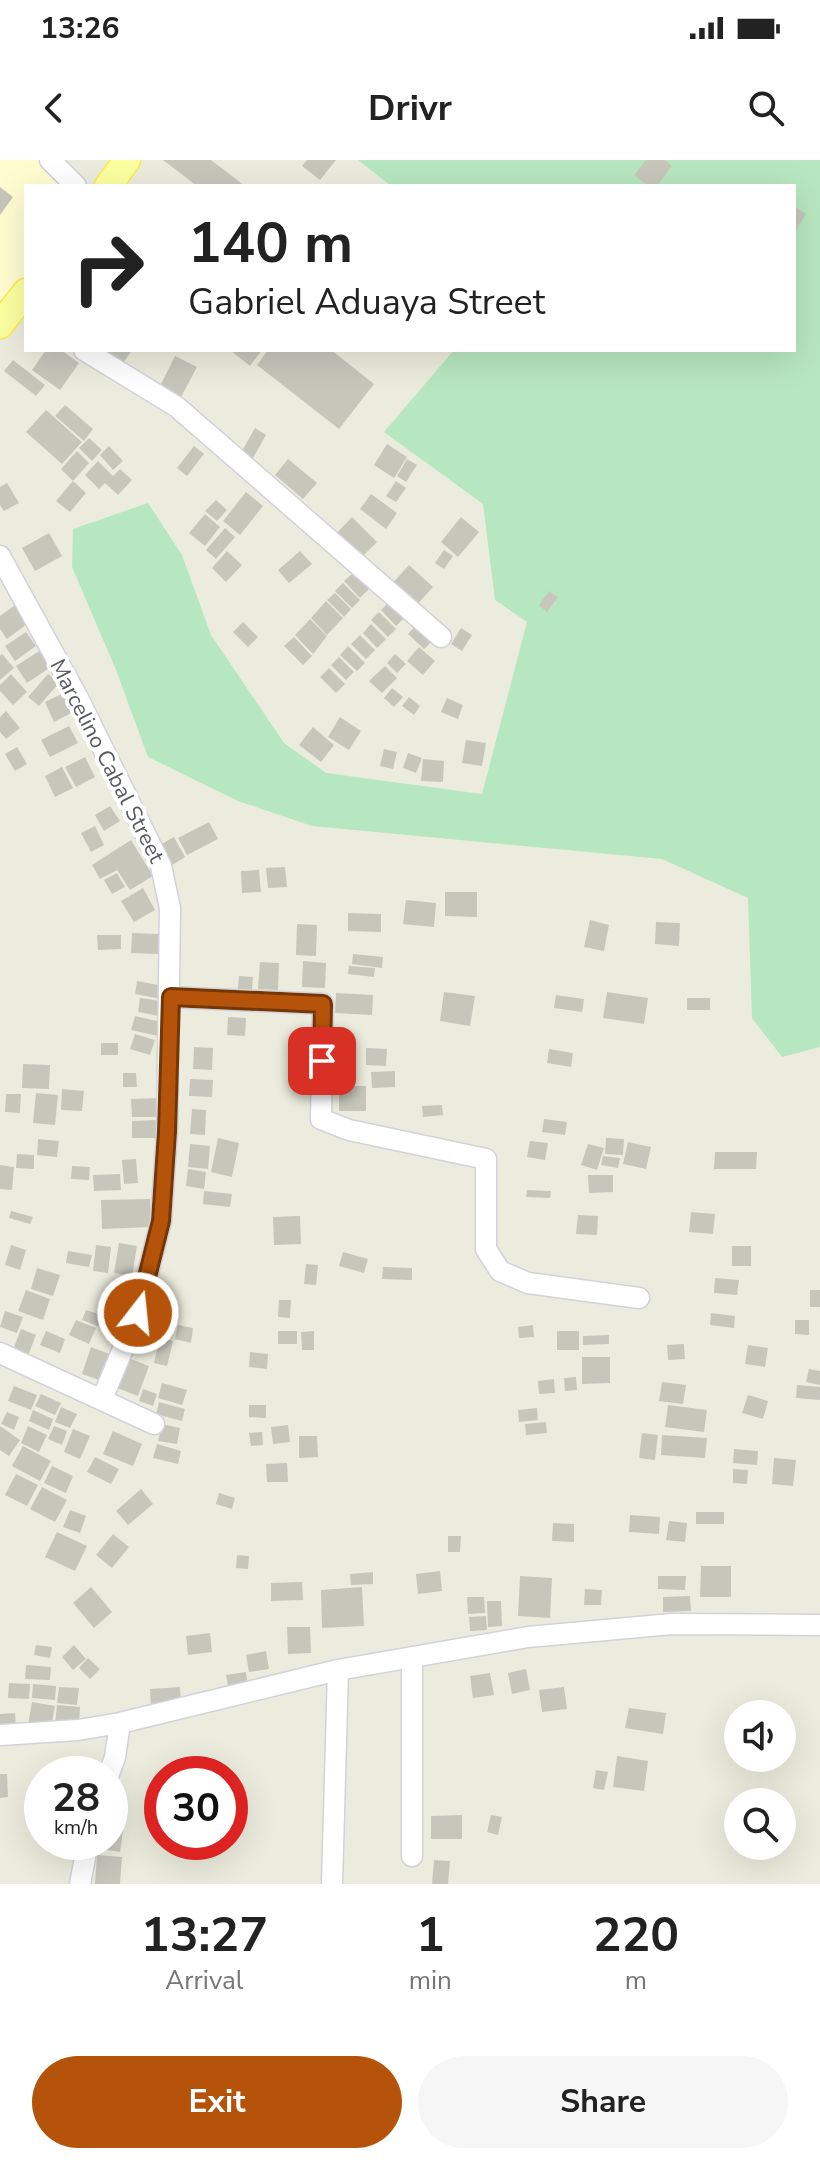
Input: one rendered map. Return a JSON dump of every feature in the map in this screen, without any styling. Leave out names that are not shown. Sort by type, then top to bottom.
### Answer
[{"type":"main road","points":[[109,184],[127,160]]},
{"type":"street","points":[[50,160],[74,184]]},
{"type":"street","points":[[87,352],[177,407],[441,637]]},
{"type":"street","name":"Marcelino Cabal Street","points":[[0,556],[78,698],[161,866],[170,908],[171,997],[161,1221],[138,1313],[102,1399]]},
{"type":"street","points":[[171,997],[323,1004],[321,1119],[349,1130],[486,1159],[486,1249],[500,1271],[528,1283],[639,1298]]},
{"type":"street","points":[[0,1353],[154,1424]]},
{"type":"street","points":[[0,1735],[78,1730],[120,1723],[338,1670],[528,1637],[672,1624],[820,1625]]},
{"type":"street","points":[[412,1658],[412,1856]]},
{"type":"street","points":[[332,1884],[338,1670]]},
{"type":"street","points":[[115,1756],[120,1723]]},
{"type":"street","points":[[80,1884],[82,1860]]},
{"type":"shaded area","points":[[0,160],[38,160],[62,184],[24,184],[24,286],[0,316]]},
{"type":"green space","points":[[358,160],[820,160],[820,1047],[782,1057],[752,1018],[748,898],[662,859],[312,826],[238,801],[148,757],[116,670],[72,567],[73,529],[148,503],[182,555],[211,635],[284,743],[326,773],[482,794],[527,622],[495,600],[483,504],[384,432],[452,352],[796,352],[796,184],[388,184]]},
{"type":"building","points":[[163,160],[211,160],[242,184],[194,184]]},
{"type":"building","points":[[307,160],[336,160],[320,180],[302,166]]},
{"type":"building","points":[[646,160],[665,160],[672,166],[658,184],[645,184],[634,175]]},
{"type":"building","points":[[0,187],[13,197],[0,215]]},
{"type":"building","points":[[796,207],[806,214],[796,230]]},
{"type":"building","points":[[45,352],[64,352],[79,363],[60,390],[32,370]]},
{"type":"building","points":[[104,352],[131,352],[120,368]]},
{"type":"building","points":[[232,352],[260,352],[250,366]]},
{"type":"building","points":[[267,352],[334,352],[374,384],[339,429],[257,365]]},
{"type":"building","points":[[175,356],[197,367],[179,401],[158,390]]},
{"type":"building","points":[[13,360],[45,385],[36,396],[4,371]]},
{"type":"building","points":[[65,405],[93,429],[84,441],[55,416]]},
{"type":"building","points":[[46,410],[82,442],[62,464],[26,432]]},
{"type":"building","points":[[255,428],[266,435],[249,465],[238,458]]},
{"type":"building","points":[[89,438],[102,450],[92,461],[79,448]]},
{"type":"building","points":[[387,444],[407,457],[394,478],[374,465]]},
{"type":"building","points":[[109,446],[123,461],[113,470],[100,455]]},
{"type":"building","points":[[194,446],[204,454],[187,476],[177,468]]},
{"type":"building","points":[[77,451],[89,463],[73,481],[61,469]]},
{"type":"building","points":[[288,459],[317,483],[303,499],[275,475]]},
{"type":"building","points":[[407,459],[417,465],[406,482],[397,476]]},
{"type":"building","points":[[98,461],[113,476],[120,469],[132,480],[118,495],[105,483],[99,489],[85,475]]},
{"type":"building","points":[[73,481],[86,493],[70,512],[56,501]]},
{"type":"building","points":[[396,481],[406,488],[396,502],[386,496]]},
{"type":"building","points":[[7,483],[19,503],[4,511],[0,505],[0,487]]},
{"type":"building","points":[[246,492],[263,506],[240,535],[223,521]]},
{"type":"building","points":[[371,494],[397,513],[386,529],[360,509]]},
{"type":"building","points":[[216,500],[227,510],[217,521],[205,511]]},
{"type":"building","points":[[205,514],[220,527],[205,546],[189,533]]},
{"type":"building","points":[[352,517],[377,542],[359,560],[334,536]]},
{"type":"building","points":[[461,517],[479,532],[458,557],[441,542]]},
{"type":"building","points":[[225,528],[235,537],[216,559],[206,550]]},
{"type":"building","points":[[49,533],[62,556],[35,571],[22,548]]},
{"type":"building","points":[[444,550],[453,556],[444,569],[435,563]]},
{"type":"building","points":[[227,551],[242,565],[226,582],[212,568]]},
{"type":"building","points":[[300,551],[312,564],[289,583],[278,570]]},
{"type":"building","points":[[409,565],[433,587],[414,608],[390,586]]},
{"type":"building","points":[[353,573],[369,589],[360,598],[344,581]]},
{"type":"building","points":[[343,583],[360,600],[352,608],[335,591]]},
{"type":"building","points":[[549,591],[558,597],[547,612],[539,605]]},
{"type":"building","points":[[335,593],[351,609],[344,617],[327,600]]},
{"type":"building","points":[[391,600],[406,616],[396,626],[381,610]]},
{"type":"building","points":[[326,601],[343,618],[327,635],[311,618]]},
{"type":"building","points":[[18,603],[31,621],[7,639],[0,629],[0,616]]},
{"type":"building","points":[[379,612],[396,629],[388,637],[371,620]]},
{"type":"building","points":[[310,619],[327,636],[313,654],[295,635]]},
{"type":"building","points":[[243,622],[258,637],[248,647],[233,632]]},
{"type":"building","points":[[418,623],[434,639],[424,649],[408,634]]},
{"type":"building","points":[[371,624],[386,639],[377,648],[363,633]]},
{"type":"building","points":[[461,628],[472,635],[462,651],[451,644]]},
{"type":"building","points":[[26,632],[36,646],[15,661],[5,646]]},
{"type":"building","points":[[360,635],[375,650],[366,659],[351,644]]},
{"type":"building","points":[[294,637],[312,656],[303,665],[284,646]]},
{"type":"building","points":[[348,646],[365,663],[357,671],[340,655]]},
{"type":"building","points":[[419,647],[435,661],[423,675],[407,661]]},
{"type":"building","points":[[44,648],[54,665],[27,683],[16,666]]},
{"type":"building","points":[[2,654],[14,668],[0,680],[0,656]]},
{"type":"building","points":[[395,654],[406,664],[397,673],[387,663]]},
{"type":"building","points":[[339,657],[354,672],[346,680],[331,665]]},
{"type":"building","points":[[385,666],[397,678],[382,693],[369,681]]},
{"type":"building","points":[[329,668],[345,684],[336,693],[320,677]]},
{"type":"building","points":[[11,674],[27,692],[13,705],[0,691],[0,685]]},
{"type":"building","points":[[48,674],[59,683],[39,706],[28,697]]},
{"type":"building","points":[[392,688],[403,697],[394,707],[384,698]]},
{"type":"building","points":[[66,692],[75,711],[54,722],[45,702]]},
{"type":"building","points":[[409,697],[420,706],[414,715],[402,706]]},
{"type":"building","points":[[447,698],[463,705],[458,719],[441,712]]},
{"type":"building","points":[[6,711],[20,728],[6,739],[0,732],[0,717]]},
{"type":"building","points":[[340,717],[361,731],[349,750],[328,737]]},
{"type":"building","points":[[69,726],[78,743],[50,757],[41,740]]},
{"type":"building","points":[[313,727],[334,745],[321,762],[299,745]]},
{"type":"building","points":[[466,740],[486,743],[482,766],[462,763]]},
{"type":"building","points":[[17,747],[27,764],[15,771],[5,754]]},
{"type":"building","points":[[384,749],[397,752],[393,769],[380,766]]},
{"type":"building","points":[[408,753],[422,758],[416,773],[403,768]]},
{"type":"building","points":[[85,757],[95,777],[76,787],[65,767]]},
{"type":"building","points":[[423,759],[444,761],[443,782],[421,781]]},
{"type":"building","points":[[62,767],[73,788],[55,797],[45,776]]},
{"type":"building","points":[[110,806],[120,821],[104,831],[95,815]]},
{"type":"building","points":[[209,822],[218,839],[187,855],[178,838]]},
{"type":"building","points":[[95,826],[104,845],[91,852],[81,833]]},
{"type":"building","points":[[174,837],[185,857],[169,867],[158,846]]},
{"type":"building","points":[[131,840],[153,876],[130,890],[117,870],[100,879],[92,865]]},
{"type":"building","points":[[285,867],[287,887],[268,888],[266,868]]},
{"type":"building","points":[[259,870],[261,892],[242,893],[241,871]]},
{"type":"building","points":[[117,873],[125,887],[112,894],[104,880]]},
{"type":"building","points":[[143,888],[155,910],[134,922],[121,901]]},
{"type":"building","points":[[445,892],[477,892],[477,917],[445,916]]},
{"type":"building","points":[[406,900],[436,903],[434,927],[403,924]]},
{"type":"building","points":[[348,913],[381,914],[381,932],[348,931]]},
{"type":"building","points":[[590,920],[609,925],[604,951],[584,947]]},
{"type":"building","points":[[656,922],[680,923],[679,946],[655,944]]},
{"type":"building","points":[[297,924],[317,925],[316,956],[296,955]]},
{"type":"building","points":[[132,933],[159,934],[158,954],[131,953]]},
{"type":"building","points":[[97,935],[121,935],[121,949],[98,950]]},
{"type":"building","points":[[353,954],[383,957],[382,968],[352,964]]},
{"type":"building","points":[[303,961],[326,963],[325,988],[302,987]]},
{"type":"building","points":[[260,962],[279,963],[278,990],[258,989]]},
{"type":"building","points":[[349,966],[375,968],[374,977],[348,974]]},
{"type":"building","points":[[239,976],[253,977],[251,1000],[237,999]]},
{"type":"building","points":[[137,981],[164,986],[161,999],[135,994]]},
{"type":"building","points":[[444,992],[475,996],[470,1026],[440,1021]]},
{"type":"building","points":[[607,992],[648,998],[644,1024],[603,1018]]},
{"type":"building","points":[[336,993],[373,995],[372,1015],[335,1013]]},
{"type":"building","points":[[556,995],[584,999],[582,1012],[554,1008]]},
{"type":"building","points":[[140,998],[161,1001],[159,1016],[138,1012]]},
{"type":"building","points":[[687,998],[710,998],[710,1010],[687,1010]]},
{"type":"building","points":[[135,1016],[161,1022],[158,1036],[131,1030]]},
{"type":"building","points":[[228,1017],[246,1018],[245,1036],[227,1035]]},
{"type":"building","points":[[135,1034],[155,1040],[150,1055],[130,1049]]},
{"type":"building","points":[[101,1043],[118,1043],[118,1055],[101,1055]]},
{"type":"building","points":[[194,1047],[213,1048],[212,1070],[193,1069]]},
{"type":"building","points":[[366,1048],[387,1049],[386,1066],[366,1065]]},
{"type":"building","points":[[549,1049],[573,1053],[571,1067],[547,1063]]},
{"type":"building","points":[[23,1064],[50,1065],[49,1089],[22,1088]]},
{"type":"building","points":[[395,1071],[395,1087],[372,1088],[371,1072]]},
{"type":"building","points":[[123,1073],[136,1073],[137,1087],[123,1087]]},
{"type":"building","points":[[190,1079],[213,1080],[212,1097],[189,1096]]},
{"type":"building","points":[[339,1086],[366,1086],[366,1111],[339,1111]]},
{"type":"building","points":[[62,1089],[84,1091],[82,1111],[61,1110]]},
{"type":"building","points":[[36,1093],[58,1095],[55,1125],[33,1123]]},
{"type":"building","points":[[6,1094],[21,1094],[20,1113],[5,1112]]},
{"type":"building","points":[[159,1098],[159,1117],[132,1117],[131,1099]]},
{"type":"building","points":[[442,1105],[443,1115],[423,1117],[422,1106]]},
{"type":"building","points":[[192,1109],[206,1110],[205,1135],[190,1134]]},
{"type":"building","points":[[544,1119],[567,1122],[565,1135],[542,1132]]},
{"type":"building","points":[[159,1120],[159,1138],[132,1138],[132,1121]]},
{"type":"building","points":[[218,1138],[239,1143],[232,1177],[211,1172]]},
{"type":"building","points":[[606,1138],[624,1139],[623,1155],[605,1154]]},
{"type":"building","points":[[38,1139],[59,1141],[57,1157],[37,1155]]},
{"type":"building","points":[[530,1141],[548,1143],[545,1160],[527,1157]]},
{"type":"building","points":[[628,1142],[651,1147],[646,1169],[623,1164]]},
{"type":"building","points":[[190,1144],[210,1146],[208,1169],[188,1167]]},
{"type":"building","points":[[588,1144],[604,1148],[597,1170],[581,1165]]},
{"type":"building","points":[[715,1152],[757,1152],[756,1169],[714,1169]]},
{"type":"building","points":[[17,1154],[34,1155],[34,1169],[16,1168]]},
{"type":"building","points":[[603,1156],[620,1158],[618,1168],[601,1165]]},
{"type":"building","points":[[136,1159],[138,1183],[124,1184],[122,1160]]},
{"type":"building","points":[[0,1165],[14,1167],[12,1190],[0,1189]]},
{"type":"building","points":[[72,1166],[90,1167],[89,1180],[71,1179]]},
{"type":"building","points":[[188,1169],[206,1172],[204,1189],[186,1186]]},
{"type":"building","points":[[120,1174],[121,1190],[94,1191],[93,1175]]},
{"type":"building","points":[[588,1175],[613,1175],[613,1192],[589,1193]]},
{"type":"building","points":[[527,1190],[551,1191],[550,1198],[526,1197]]},
{"type":"building","points":[[204,1191],[232,1194],[230,1207],[203,1204]]},
{"type":"building","points":[[150,1199],[151,1227],[102,1229],[101,1200]]},
{"type":"building","points":[[11,1211],[33,1217],[30,1224],[9,1218]]},
{"type":"building","points":[[691,1212],[715,1214],[713,1234],[689,1232]]},
{"type":"building","points":[[578,1215],[598,1216],[597,1235],[576,1234]]},
{"type":"building","points":[[300,1216],[301,1244],[274,1245],[273,1217]]},
{"type":"building","points":[[119,1243],[137,1246],[132,1276],[114,1273]]},
{"type":"building","points":[[11,1245],[26,1250],[20,1270],[5,1265]]},
{"type":"building","points":[[96,1245],[111,1247],[108,1273],[93,1271]]},
{"type":"building","points":[[732,1246],[751,1246],[751,1266],[732,1266]]},
{"type":"building","points":[[68,1251],[92,1255],[89,1267],[66,1263]]},
{"type":"building","points":[[343,1252],[368,1259],[364,1273],[339,1266]]},
{"type":"building","points":[[306,1264],[318,1265],[316,1285],[304,1284]]},
{"type":"building","points":[[383,1267],[412,1268],[412,1280],[382,1279]]},
{"type":"building","points":[[37,1268],[60,1275],[53,1296],[31,1289]]},
{"type":"building","points":[[715,1278],[739,1280],[737,1295],[714,1293]]},
{"type":"building","points":[[26,1290],[50,1299],[43,1320],[18,1311]]},
{"type":"building","points":[[810,1290],[820,1290],[820,1307],[810,1307]]},
{"type":"building","points":[[279,1300],[291,1300],[290,1318],[278,1317]]},
{"type":"building","points":[[86,1310],[104,1316],[100,1327],[82,1320]]},
{"type":"building","points":[[5,1311],[23,1317],[17,1333],[0,1327]]},
{"type":"building","points":[[711,1313],[735,1316],[734,1328],[710,1325]]},
{"type":"building","points":[[76,1320],[96,1328],[89,1344],[69,1335]]},
{"type":"building","points":[[795,1320],[809,1320],[809,1335],[795,1334]]},
{"type":"building","points":[[178,1325],[193,1328],[191,1343],[175,1339]]},
{"type":"building","points":[[533,1325],[534,1337],[519,1338],[518,1327]]},
{"type":"building","points":[[21,1329],[36,1335],[26,1361],[11,1355]]},
{"type":"building","points":[[46,1331],[65,1339],[60,1353],[40,1345]]},
{"type":"building","points":[[278,1331],[297,1331],[297,1344],[278,1344]]},
{"type":"building","points":[[314,1331],[314,1350],[302,1350],[301,1332]]},
{"type":"building","points":[[557,1331],[579,1331],[579,1350],[557,1350]]},
{"type":"building","points":[[609,1335],[609,1344],[583,1345],[583,1336]]},
{"type":"building","points":[[160,1338],[173,1341],[167,1366],[154,1363]]},
{"type":"building","points":[[684,1344],[685,1359],[668,1360],[667,1345]]},
{"type":"building","points":[[748,1345],[768,1348],[765,1367],[745,1364]]},
{"type":"building","points":[[91,1347],[115,1356],[105,1382],[82,1374]]},
{"type":"building","points":[[250,1352],[268,1354],[267,1369],[249,1367]]},
{"type":"building","points":[[582,1357],[610,1357],[610,1383],[582,1384]]},
{"type":"building","points":[[128,1358],[149,1366],[138,1396],[117,1388]]},
{"type":"building","points":[[809,1369],[820,1371],[820,1385],[806,1382]]},
{"type":"building","points":[[576,1377],[577,1390],[565,1391],[564,1378]]},
{"type":"building","points":[[554,1379],[555,1393],[539,1394],[538,1381]]},
{"type":"building","points":[[662,1382],[686,1385],[683,1404],[659,1401]]},
{"type":"building","points":[[162,1383],[187,1390],[182,1405],[158,1398]]},
{"type":"building","points":[[797,1385],[820,1387],[820,1400],[796,1398]]},
{"type":"building","points":[[14,1386],[37,1395],[31,1410],[8,1401]]},
{"type":"building","points":[[143,1389],[157,1394],[153,1406],[139,1401]]},
{"type":"building","points":[[41,1394],[61,1403],[55,1415],[35,1406]]},
{"type":"building","points":[[748,1395],[768,1401],[763,1419],[742,1413]]},
{"type":"building","points":[[159,1402],[185,1409],[182,1421],[156,1414]]},
{"type":"building","points":[[249,1405],[266,1405],[266,1418],[249,1417]]},
{"type":"building","points":[[668,1405],[707,1410],[704,1432],[665,1427]]},
{"type":"building","points":[[61,1407],[77,1414],[70,1428],[55,1422]]},
{"type":"building","points":[[537,1408],[538,1420],[519,1422],[518,1410]]},
{"type":"building","points":[[33,1410],[53,1419],[49,1430],[29,1421]]},
{"type":"building","points":[[7,1412],[19,1417],[14,1430],[1,1424]]},
{"type":"building","points":[[546,1422],[547,1433],[526,1435],[525,1424]]},
{"type":"building","points":[[162,1424],[180,1428],[177,1444],[158,1441]]},
{"type":"building","points":[[288,1425],[290,1442],[273,1444],[271,1427]]},
{"type":"building","points":[[0,1426],[20,1440],[9,1456],[0,1450]]},
{"type":"building","points":[[28,1426],[47,1435],[39,1452],[21,1443]]},
{"type":"building","points":[[54,1426],[67,1431],[62,1445],[48,1439]]},
{"type":"building","points":[[73,1429],[90,1436],[80,1459],[64,1452]]},
{"type":"building","points":[[113,1431],[142,1444],[133,1466],[103,1454]]},
{"type":"building","points":[[262,1432],[263,1445],[251,1446],[249,1433]]},
{"type":"building","points":[[642,1433],[658,1435],[655,1460],[639,1458]]},
{"type":"building","points":[[662,1435],[707,1438],[705,1458],[661,1455]]},
{"type":"building","points":[[299,1436],[317,1436],[318,1457],[299,1458]]},
{"type":"building","points":[[157,1444],[181,1451],[178,1464],[153,1458]]},
{"type":"building","points":[[23,1446],[51,1461],[40,1481],[12,1466]]},
{"type":"building","points":[[734,1449],[758,1451],[757,1465],[733,1463]]},
{"type":"building","points":[[95,1457],[119,1469],[111,1484],[87,1472]]},
{"type":"building","points":[[774,1458],[796,1460],[793,1486],[772,1484]]},
{"type":"building","points":[[287,1463],[288,1482],[267,1482],[266,1464]]},
{"type":"building","points":[[52,1466],[73,1476],[66,1493],[44,1483]]},
{"type":"building","points":[[733,1469],[748,1470],[747,1484],[733,1483]]},
{"type":"building","points":[[16,1474],[38,1485],[27,1506],[5,1495]]},
{"type":"building","points":[[42,1487],[67,1500],[55,1522],[30,1509]]},
{"type":"building","points":[[141,1489],[153,1504],[128,1525],[116,1511]]},
{"type":"building","points":[[219,1493],[235,1498],[232,1509],[216,1504]]},
{"type":"building","points":[[70,1510],[86,1516],[80,1533],[63,1527]]},
{"type":"building","points":[[696,1512],[724,1512],[724,1524],[696,1524]]},
{"type":"building","points":[[630,1515],[660,1517],[659,1534],[629,1532]]},
{"type":"building","points":[[669,1521],[687,1523],[685,1542],[666,1540]]},
{"type":"building","points":[[553,1523],[574,1524],[574,1542],[552,1541]]},
{"type":"building","points":[[57,1532],[87,1546],[75,1571],[45,1557]]},
{"type":"building","points":[[113,1534],[129,1547],[112,1568],[96,1555]]},
{"type":"building","points":[[448,1536],[461,1536],[460,1552],[448,1552]]},
{"type":"building","points":[[237,1555],[249,1556],[248,1569],[236,1568]]},
{"type":"building","points":[[701,1566],[731,1566],[731,1597],[700,1597]]},
{"type":"building","points":[[440,1571],[442,1591],[418,1594],[416,1574]]},
{"type":"building","points":[[373,1572],[373,1584],[351,1585],[350,1574]]},
{"type":"building","points":[[520,1576],[552,1578],[550,1618],[518,1616]]},
{"type":"building","points":[[658,1576],[686,1576],[685,1590],[658,1589]]},
{"type":"building","points":[[302,1582],[303,1600],[271,1601],[271,1583]]},
{"type":"building","points":[[91,1587],[112,1612],[94,1628],[73,1603]]},
{"type":"building","points":[[362,1587],[364,1626],[322,1628],[321,1590]]},
{"type":"building","points":[[585,1589],[602,1590],[601,1605],[584,1605]]},
{"type":"building","points":[[690,1596],[691,1611],[663,1612],[663,1597]]},
{"type":"building","points":[[467,1597],[484,1597],[485,1613],[468,1614]]},
{"type":"building","points":[[487,1601],[501,1601],[502,1626],[488,1627]]},
{"type":"building","points":[[486,1616],[487,1630],[470,1631],[469,1617]]},
{"type":"building","points":[[287,1627],[310,1627],[311,1653],[288,1654]]},
{"type":"building","points":[[210,1633],[212,1652],[188,1655],[186,1636]]},
{"type":"building","points":[[36,1645],[52,1647],[50,1658],[34,1655]]},
{"type":"building","points":[[74,1645],[86,1659],[73,1670],[62,1657]]},
{"type":"building","points":[[266,1651],[269,1669],[249,1672],[246,1655]]},
{"type":"building","points":[[88,1658],[100,1669],[90,1679],[79,1668]]},
{"type":"building","points":[[26,1665],[51,1667],[50,1680],[25,1679]]},
{"type":"building","points":[[526,1669],[530,1690],[512,1694],[508,1673]]},
{"type":"building","points":[[246,1672],[248,1688],[229,1691],[226,1675]]},
{"type":"building","points":[[490,1673],[494,1695],[473,1698],[470,1676]]},
{"type":"building","points":[[9,1683],[30,1684],[29,1699],[8,1698]]},
{"type":"building","points":[[33,1684],[56,1686],[55,1700],[32,1698]]},
{"type":"building","points":[[59,1687],[79,1688],[77,1705],[57,1703]]},
{"type":"building","points":[[180,1687],[181,1704],[151,1706],[150,1689]]},
{"type":"building","points":[[564,1687],[567,1709],[542,1712],[539,1690]]},
{"type":"building","points":[[32,1702],[55,1706],[51,1728],[28,1725]]},
{"type":"building","points":[[57,1705],[80,1707],[79,1726],[55,1724]]},
{"type":"building","points":[[629,1708],[666,1713],[663,1734],[625,1728]]},
{"type":"building","points":[[15,1713],[16,1727],[0,1728],[0,1714]]},
{"type":"building","points":[[617,1756],[648,1761],[644,1791],[613,1787]]},
{"type":"building","points":[[596,1770],[608,1772],[604,1790],[593,1788]]},
{"type":"building","points":[[0,1774],[7,1774],[8,1797],[0,1798]]},
{"type":"building","points":[[462,1815],[462,1839],[431,1839],[431,1816]]},
{"type":"building","points":[[491,1815],[502,1817],[498,1835],[487,1832]]},
{"type":"building","points":[[97,1860],[122,1860],[120,1884],[95,1884]]},
{"type":"building","points":[[434,1860],[450,1861],[448,1884],[432,1884]]},
{"type":"route","points":[[138,1313],[161,1221],[171,997],[323,1004],[322,1061]]}]
